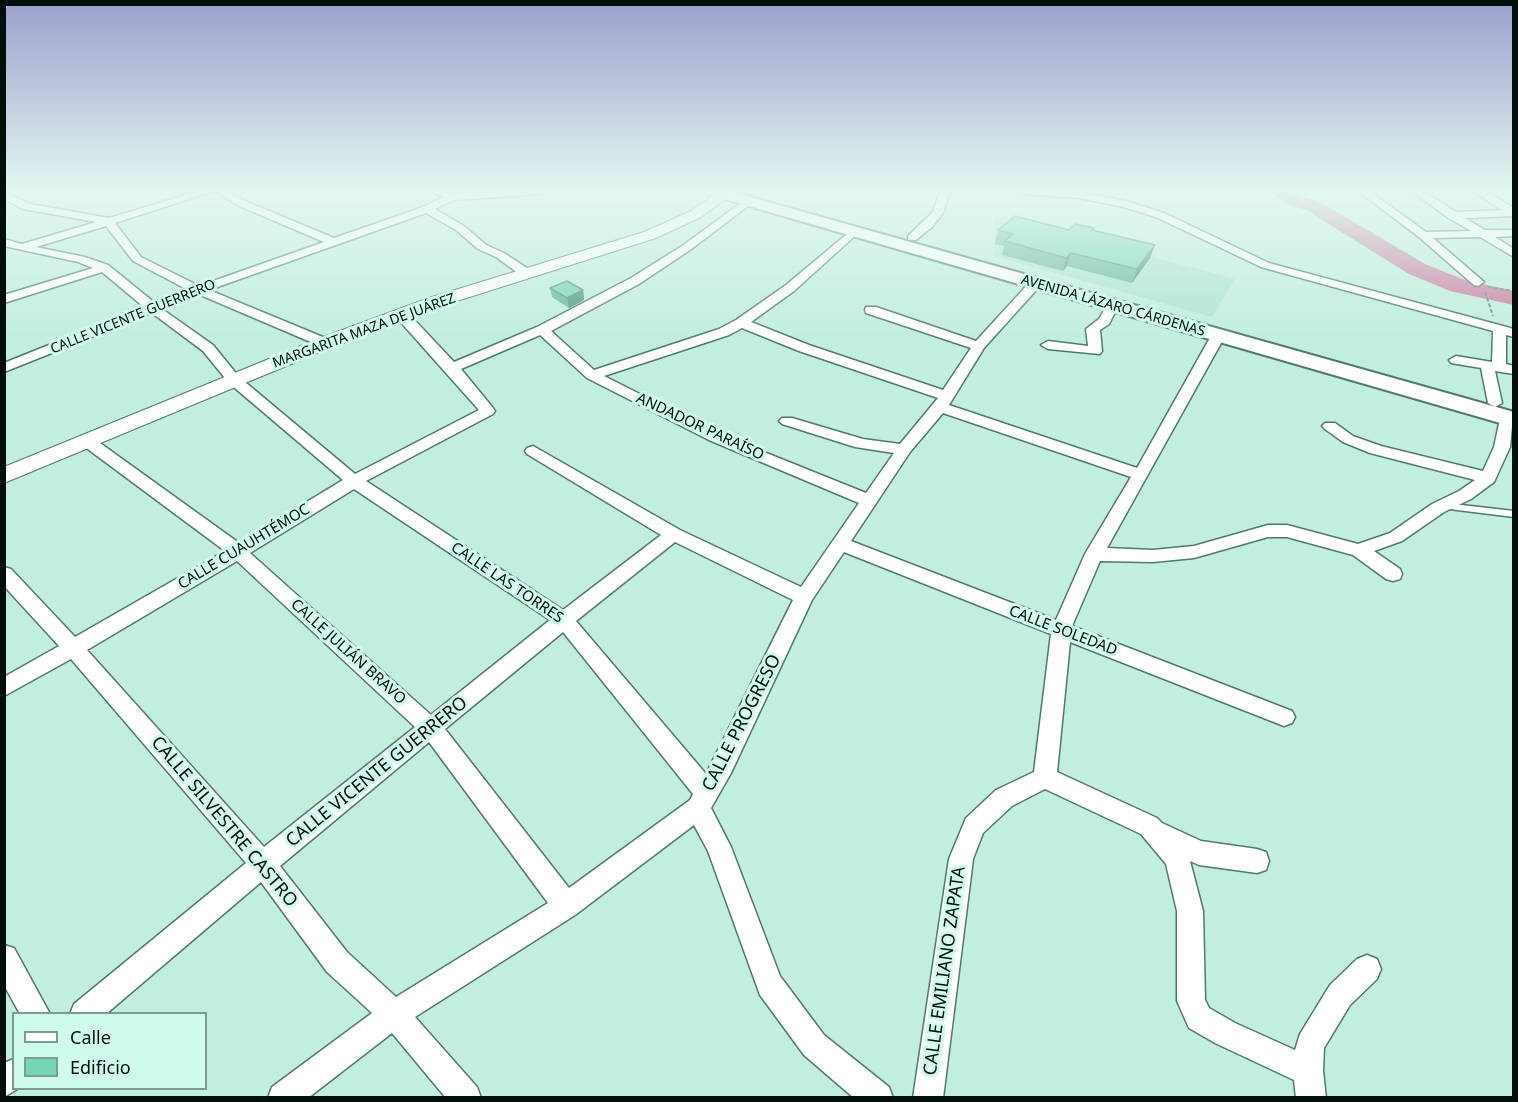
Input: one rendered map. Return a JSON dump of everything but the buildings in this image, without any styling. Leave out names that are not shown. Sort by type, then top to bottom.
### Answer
[{"type":"main road","name":"AVENIDA LÁZARO CÁRDENAS","points":[[889,242],[1218,336],[1508,412]]},
{"type":"main road","name":"AVENIDA LÁZARO CÁRDENAS","points":[[927,242],[1508,412]]},
{"type":"street","points":[[5,242],[22,248],[81,259],[104,268],[153,308],[208,348],[234,380],[354,481]]},
{"type":"street","points":[[4,254],[40,242]]},
{"type":"street","points":[[124,242],[137,259],[198,290],[325,343]]},
{"type":"street","name":"CALLE VICENTE GUERRERO","points":[[4,368],[198,290],[333,242]]},
{"type":"street","points":[[477,242],[526,273]]},
{"type":"street","name":"MARGARITA MAZA DE JUÁREZ","points":[[4,476],[325,343],[526,273],[626,242]]},
{"type":"street","points":[[402,315],[452,368],[542,330],[635,281],[693,242]]},
{"type":"street","points":[[592,375],[724,332],[741,323],[790,288],[841,242]]},
{"type":"street","points":[[1218,242],[1265,265],[1507,331],[1500,367],[1508,412],[1502,447],[1488,478],[1465,495],[1396,537],[1359,550]]},
{"type":"street","points":[[1431,242],[1481,286]]},
{"type":"street","points":[[1495,242],[1514,254]]},
{"type":"street","points":[[4,299],[104,268]]},
{"type":"street","name":"CALLE PROGRESO","points":[[283,1098],[394,1014],[566,906],[702,800],[723,766],[804,597],[904,449],[943,401],[979,346],[1035,284]]},
{"type":"street","points":[[1048,345],[1095,351],[1093,328],[1104,321],[1112,306]]},
{"type":"street","points":[[871,310],[979,346]]},
{"type":"street","points":[[741,323],[1141,475]]},
{"type":"street","name":"ANDADOR PARAÍSO","points":[[542,330],[592,375],[714,437],[870,501]]},
{"type":"street","points":[[1218,336],[1094,554],[1061,630],[1045,778],[1149,826],[1199,853],[1257,861]]},
{"type":"street","points":[[1456,360],[1500,367]]},
{"type":"street","name":"CALLE CUAUHTÉMOC","points":[[4,688],[238,552],[354,481],[488,411],[452,368]]},
{"type":"street","points":[[787,421],[861,444],[904,449]]},
{"type":"street","points":[[1330,426],[1348,439],[1376,450],[1488,478]]},
{"type":"street","name":"CALLE JULIÁN BRAVO","points":[[87,441],[238,552],[432,729],[566,906]]},
{"type":"street","points":[[533,451],[674,534],[804,597]]},
{"type":"street","name":"CALLE LAS TORRES","points":[[354,481],[564,620],[702,800],[770,985],[814,1046],[878,1098]]},
{"type":"street","points":[[1094,554],[1153,556],[1194,552],[1268,531],[1287,531],[1359,550],[1393,573]]},
{"type":"street","name":"CALLE VICENTE GUERRERO","points":[[86,1012],[263,864],[564,620],[674,534]]},
{"type":"street","name":"CALLE SOLEDAD","points":[[841,544],[1284,717]]},
{"type":"street","name":"CALLE SILVESTRE CASTRO","points":[[4,574],[73,648],[263,864],[337,962],[394,1014],[466,1098]]},
{"type":"street","name":"CALLE EMILIANO ZAPATA","points":[[928,1098],[961,859],[974,826],[1004,798],[1045,778]]},
{"type":"street","points":[[1149,826],[1177,858],[1190,912],[1191,1001],[1199,1018],[1236,1038],[1309,1084]]},
{"type":"street","points":[[4,958],[35,1012]]},
{"type":"street","points":[[1309,1084],[1310,1044],[1340,995],[1367,969]]},
{"type":"lane","points":[[1444,506],[1514,514]]},
{"type":"path","points":[[1481,286],[1514,291]]},
{"type":"path","points":[[1481,286],[1490,303]]},
{"type":"shaded area","points":[[994,242],[1096,242],[1235,279],[1212,317],[994,256]]},
{"type":"waterway","points":[[1373,242],[1417,269],[1458,286],[1514,298]]}]
